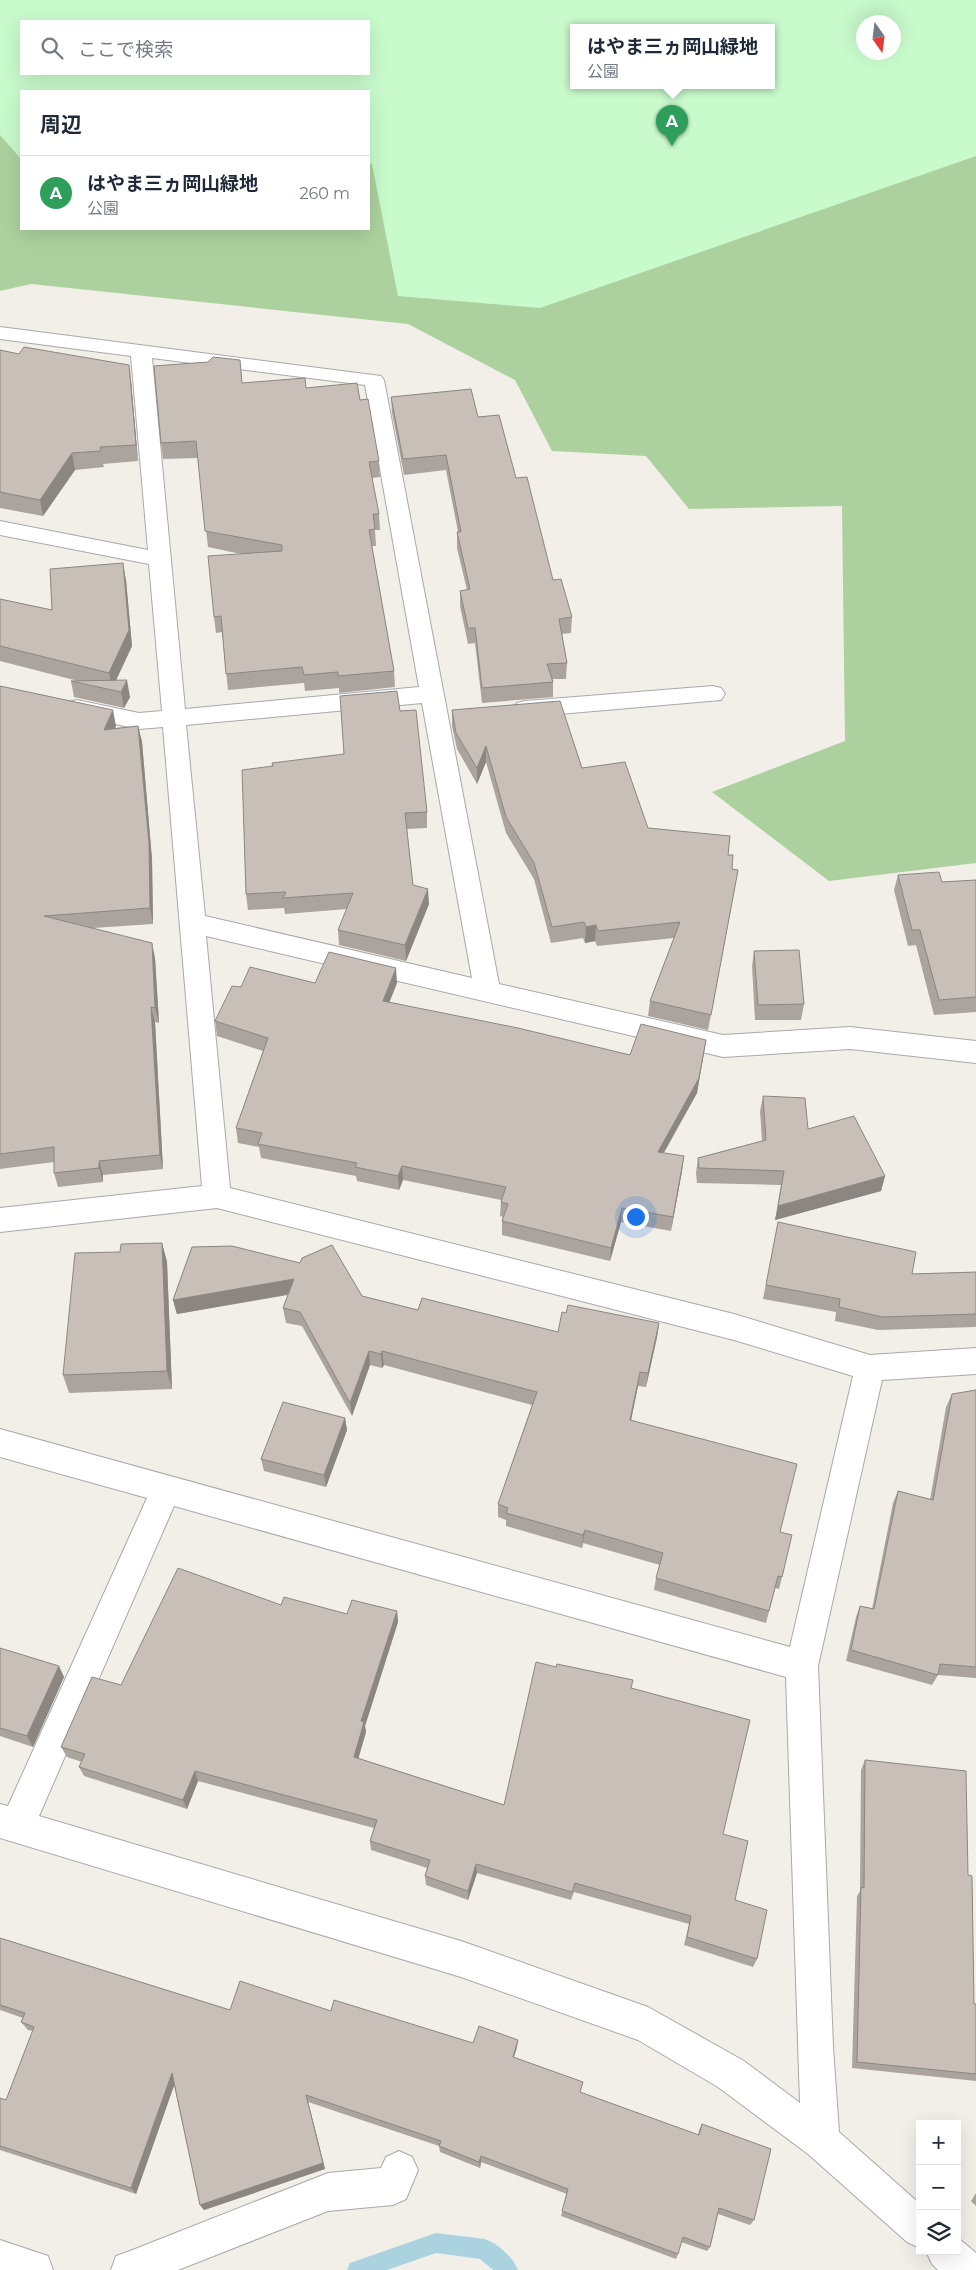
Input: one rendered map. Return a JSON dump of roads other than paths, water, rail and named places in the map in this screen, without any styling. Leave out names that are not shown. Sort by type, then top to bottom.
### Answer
[{"type":"street","points":[[0,333],[374,380],[441,709],[487,990]]},
{"type":"street","points":[[141,350],[216,1196]]},
{"type":"street","points":[[0,528],[160,559]]},
{"type":"street","points":[[504,711],[713,694]]},
{"type":"street","points":[[56,703],[139,722],[441,709]]},
{"type":"street","points":[[191,923],[723,1046],[850,1038],[976,1052]]},
{"type":"street","points":[[0,1220],[216,1196],[734,1327],[870,1368],[976,1361]]},
{"type":"street","points":[[821,2141],[815,2047],[802,1666],[870,1368]]},
{"type":"street","points":[[0,1443],[802,1666]]},
{"type":"street","points":[[166,1489],[8,1823],[461,1959],[648,2025],[731,2074],[821,2141],[916,2225]]},
{"type":"street","points":[[130,2270],[328,2192],[394,2186],[399,2170]]},
{"type":"street","points":[[949,2255],[966,2270]]},
{"type":"street","points":[[0,2259],[34,2270]]},
{"type":"waterway","points":[[357,2270],[436,2243],[485,2249],[508,2270]]},
{"type":"place","name":"はやま三ヵ岡山緑地","points":[[672,146]]}]
